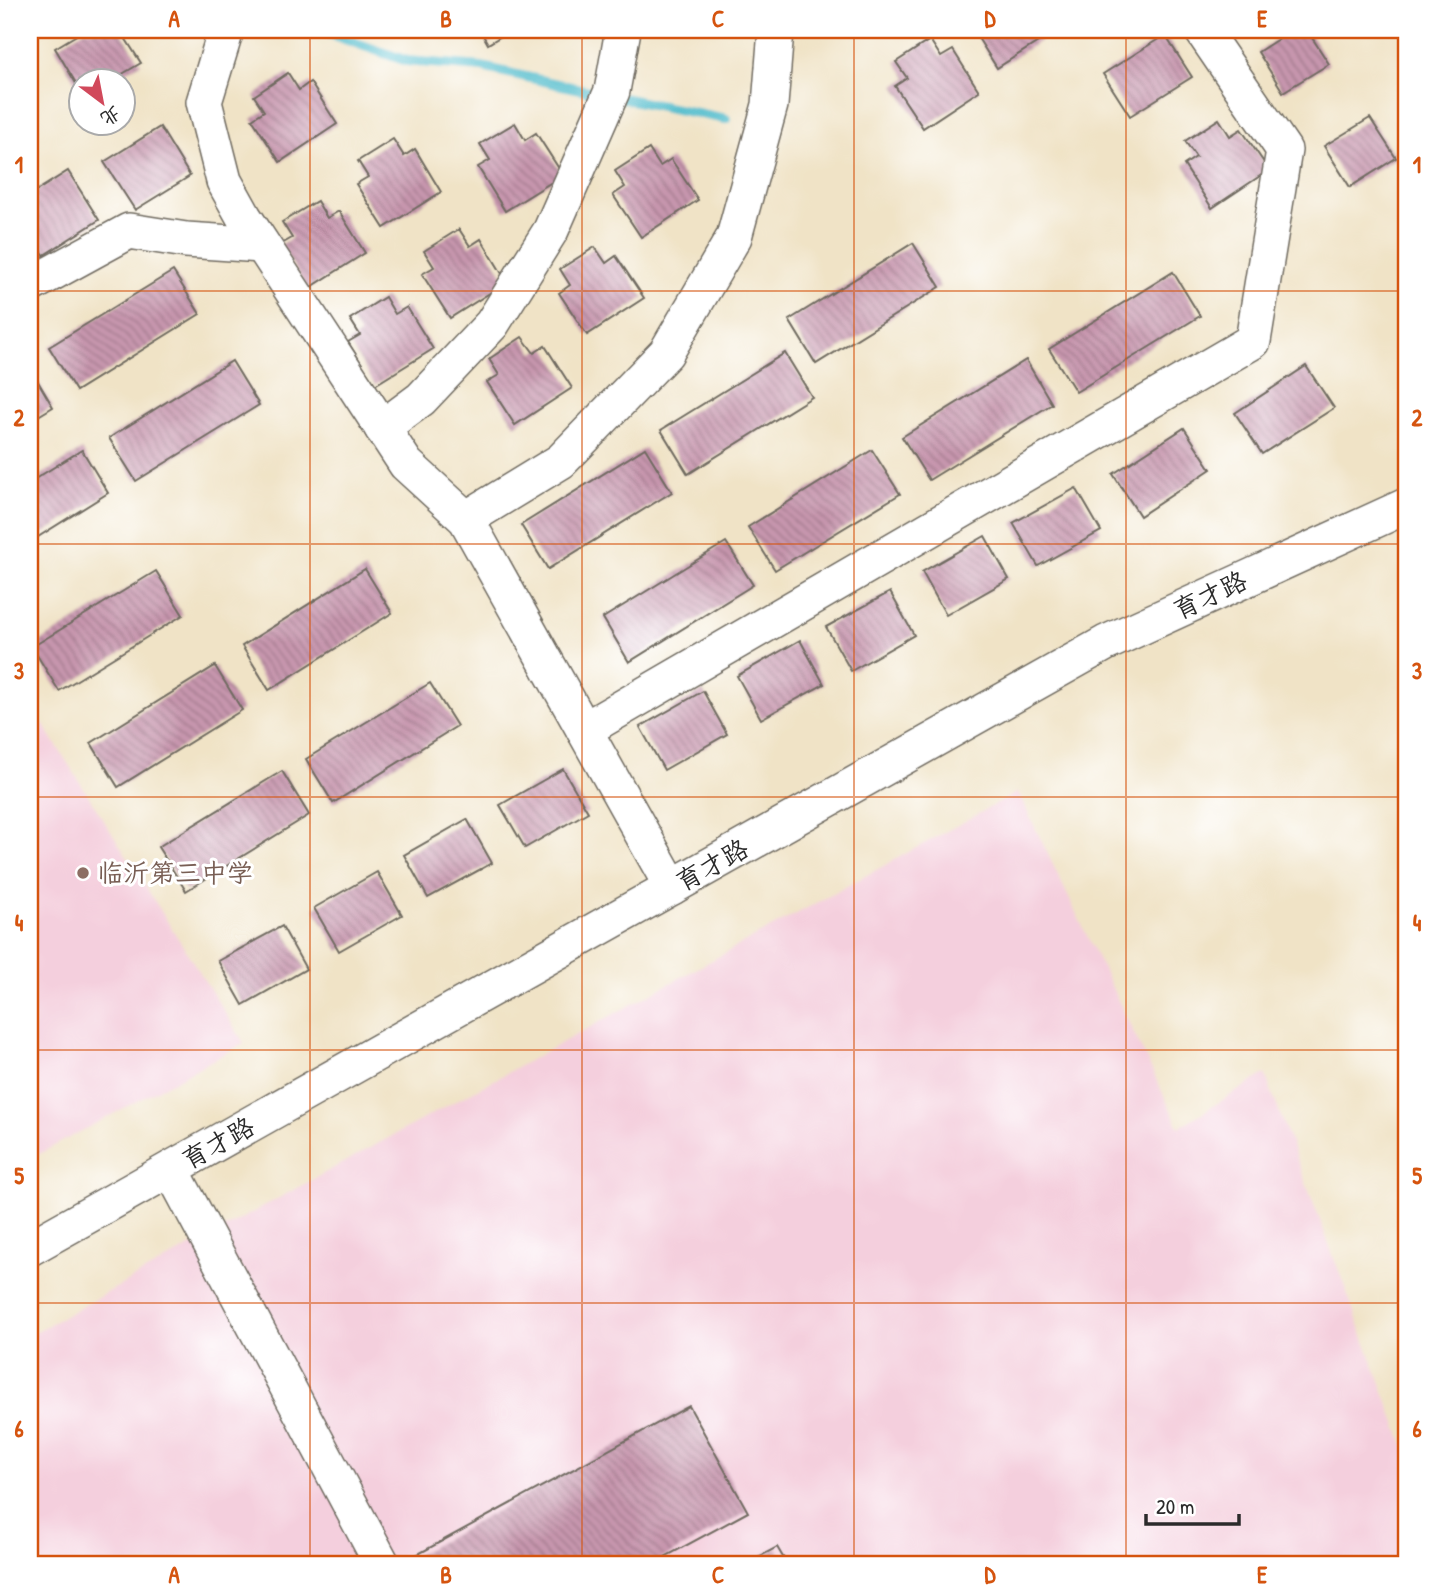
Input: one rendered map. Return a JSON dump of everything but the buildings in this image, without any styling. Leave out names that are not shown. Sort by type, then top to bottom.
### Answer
[{"type":"street","points":[[226,30],[204,102],[224,181],[262,245],[406,464],[466,519],[672,887]]},
{"type":"street","points":[[383,428],[421,399],[492,324],[551,230],[612,91],[623,30]]},
{"type":"street","points":[[466,519],[561,461],[666,353],[734,237],[770,105],[776,30]]},
{"type":"street","points":[[584,730],[1252,341],[1284,150],[1202,30]]},
{"type":"street","points":[[30,285],[129,231],[186,240],[262,245]]},
{"type":"street","name":"育才路","points":[[30,1248],[1106,643],[1406,506]]},
{"type":"street","points":[[170,1169],[382,1564]]},
{"type":"shaded area","name":"临沂第三中学","points":[[30,703],[244,1043],[30,1159]]},
{"type":"shaded area","points":[[1018,792],[1179,1127],[1265,1074],[1406,1450],[1406,1564],[30,1564],[30,1335]]},
{"type":"waterway","points":[[319,30],[407,61],[482,67],[602,94]]},
{"type":"waterway","points":[[617,97],[726,119]]},
{"type":"place","name":"临沂第三中学","points":[[83,873]]}]
